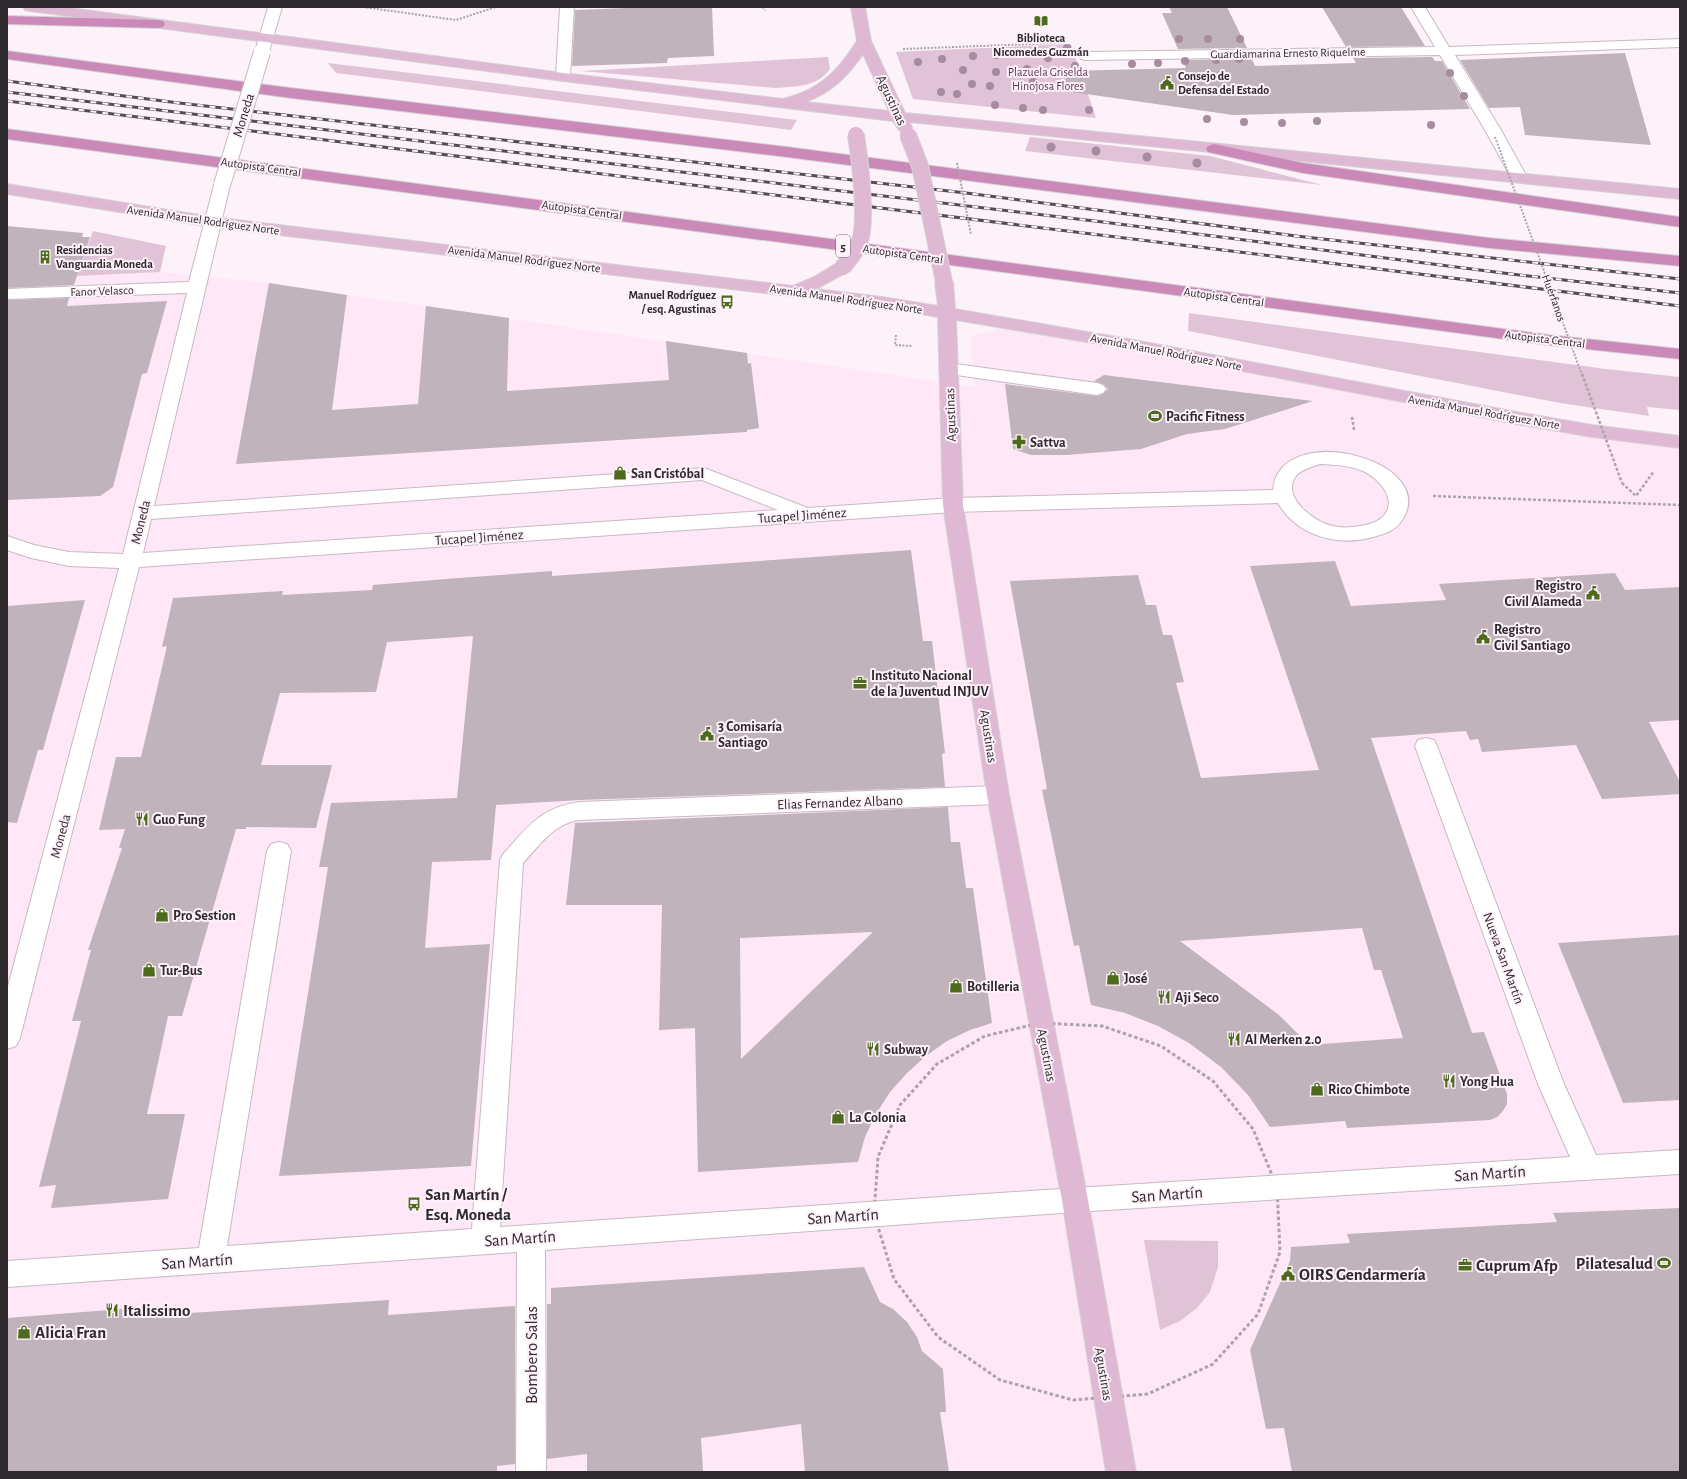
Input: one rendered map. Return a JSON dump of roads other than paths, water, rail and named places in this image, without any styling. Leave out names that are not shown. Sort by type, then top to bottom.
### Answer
[{"type":"highway","points":[[7,20],[158,24]]},
{"type":"highway","points":[[7,54],[291,93],[787,152],[1489,243],[1680,261]]},
{"type":"highway","name":"Autopista Central","points":[[7,134],[1549,340],[1680,354]]},
{"type":"highway","points":[[1214,149],[1311,169],[1680,222]]},
{"type":"main road","points":[[30,7],[158,24],[264,45],[563,77],[835,110],[1214,149],[1519,177],[1680,194]]},
{"type":"main road","name":"Agustinas","points":[[858,7],[864,41],[900,117],[920,166],[944,282],[948,314],[948,369],[953,505],[998,795],[1075,1200],[1121,1472]]},
{"type":"main road","points":[[782,103],[814,94],[828,86],[840,76],[852,62],[864,41]]},
{"type":"main road","points":[[795,292],[819,282],[843,267],[854,253],[861,240],[859,160],[856,135],[847,122],[835,110]]},
{"type":"main road","name":"Avenida Manuel Rodríguez Norte","points":[[7,188],[212,222],[882,302],[948,314],[1008,322],[1352,388],[1592,431],[1680,442]]},
{"type":"street","name":"Moneda","points":[[7,1038],[131,561],[212,222],[275,7]]},
{"type":"street","points":[[563,77],[567,7]]},
{"type":"street","points":[[1418,7],[1446,51],[1519,177]]},
{"type":"street","name":"Guardiamarina Ernesto Riquelme","points":[[1086,56],[1446,51],[1680,43]]},
{"type":"street","name":"Fanor Velasco","points":[[7,294],[197,287]]},
{"type":"street","points":[[948,369],[1097,389]]},
{"type":"street","points":[[1320,458],[1339,458],[1359,462],[1377,470],[1390,482],[1398,495],[1399,508],[1393,520],[1381,529],[1363,534],[1342,534],[1322,530],[1304,521],[1290,509],[1284,496],[1283,483],[1290,471],[1303,463],[1320,458]]},
{"type":"street","points":[[143,513],[704,474],[807,515]]},
{"type":"street","name":"Tucapel Jiménez","points":[[7,543],[37,552],[69,559],[131,561],[953,505],[1284,496]]},
{"type":"street","name":"Nueva San Martín","points":[[1426,746],[1551,1084],[1588,1167]]},
{"type":"street","name":"Elias Fernandez Albano","points":[[485,1241],[512,860],[545,824],[564,813],[998,795]]},
{"type":"street","points":[[211,1260],[279,851]]},
{"type":"street","name":"San Martín","points":[[7,1274],[1075,1200],[1680,1162]]},
{"type":"street","name":"Bombero Salas","points":[[530,1472],[531,1238]]},
{"type":"railway","points":[[7,81],[179,103],[966,193],[1296,236],[1680,279]]},
{"type":"railway","points":[[7,92],[1103,222],[1511,274],[1680,293]]},
{"type":"railway","points":[[7,101],[1680,306]]},
{"type":"place","name":"Biblioteca Nicomedes Guzmán","points":[[1041,21]]},
{"type":"place","name":"Consejo de Defensa del Estado","points":[[1167,83]]},
{"type":"place","name":"Residencias Vanguardia Moneda","points":[[45,257]]},
{"type":"place","name":"Manuel Rodríguez / esq. Agustinas","points":[[727,302]]},
{"type":"place","name":"Pacific Fitness","points":[[1155,416]]},
{"type":"place","name":"Sattva","points":[[1019,442]]},
{"type":"place","name":"San Cristóbal","points":[[620,473]]},
{"type":"place","name":"Registro Civil Alameda","points":[[1593,593]]},
{"type":"place","name":"Registro Civil Santiago","points":[[1483,637]]},
{"type":"place","name":"Instituto Nacional de la Juventud INJUV","points":[[860,683]]},
{"type":"place","name":"3 Comisaría Santiago","points":[[707,734]]},
{"type":"place","name":"Guo Fung","points":[[142,819]]},
{"type":"place","name":"Pro Sestion","points":[[162,915]]},
{"type":"place","name":"Tur-Bus","points":[[149,970]]},
{"type":"place","name":"José","points":[[1113,978]]},
{"type":"place","name":"Botilleria","points":[[956,986]]},
{"type":"place","name":"Aji Seco","points":[[1164,997]]},
{"type":"place","name":"Al Merken 2.0","points":[[1234,1039]]},
{"type":"place","name":"Subway","points":[[873,1049]]},
{"type":"place","name":"Yong Hua","points":[[1449,1081]]},
{"type":"place","name":"Rico Chimbote","points":[[1317,1089]]},
{"type":"place","name":"La Colonia","points":[[838,1117]]},
{"type":"place","name":"San Martín / Esq. Moneda","points":[[414,1204]]},
{"type":"place","name":"Pilatesalud","points":[[1664,1263]]},
{"type":"place","name":"Cuprum Afp","points":[[1465,1265]]},
{"type":"place","name":"OIRS Gendarmería","points":[[1288,1274]]},
{"type":"place","name":"Italissimo","points":[[112,1310]]},
{"type":"place","name":"Alicia Fran","points":[[24,1332]]},
{"type":"park label","name":"Plazuela Griselda Hinojosa Flores","points":[[1048,79]]}]
